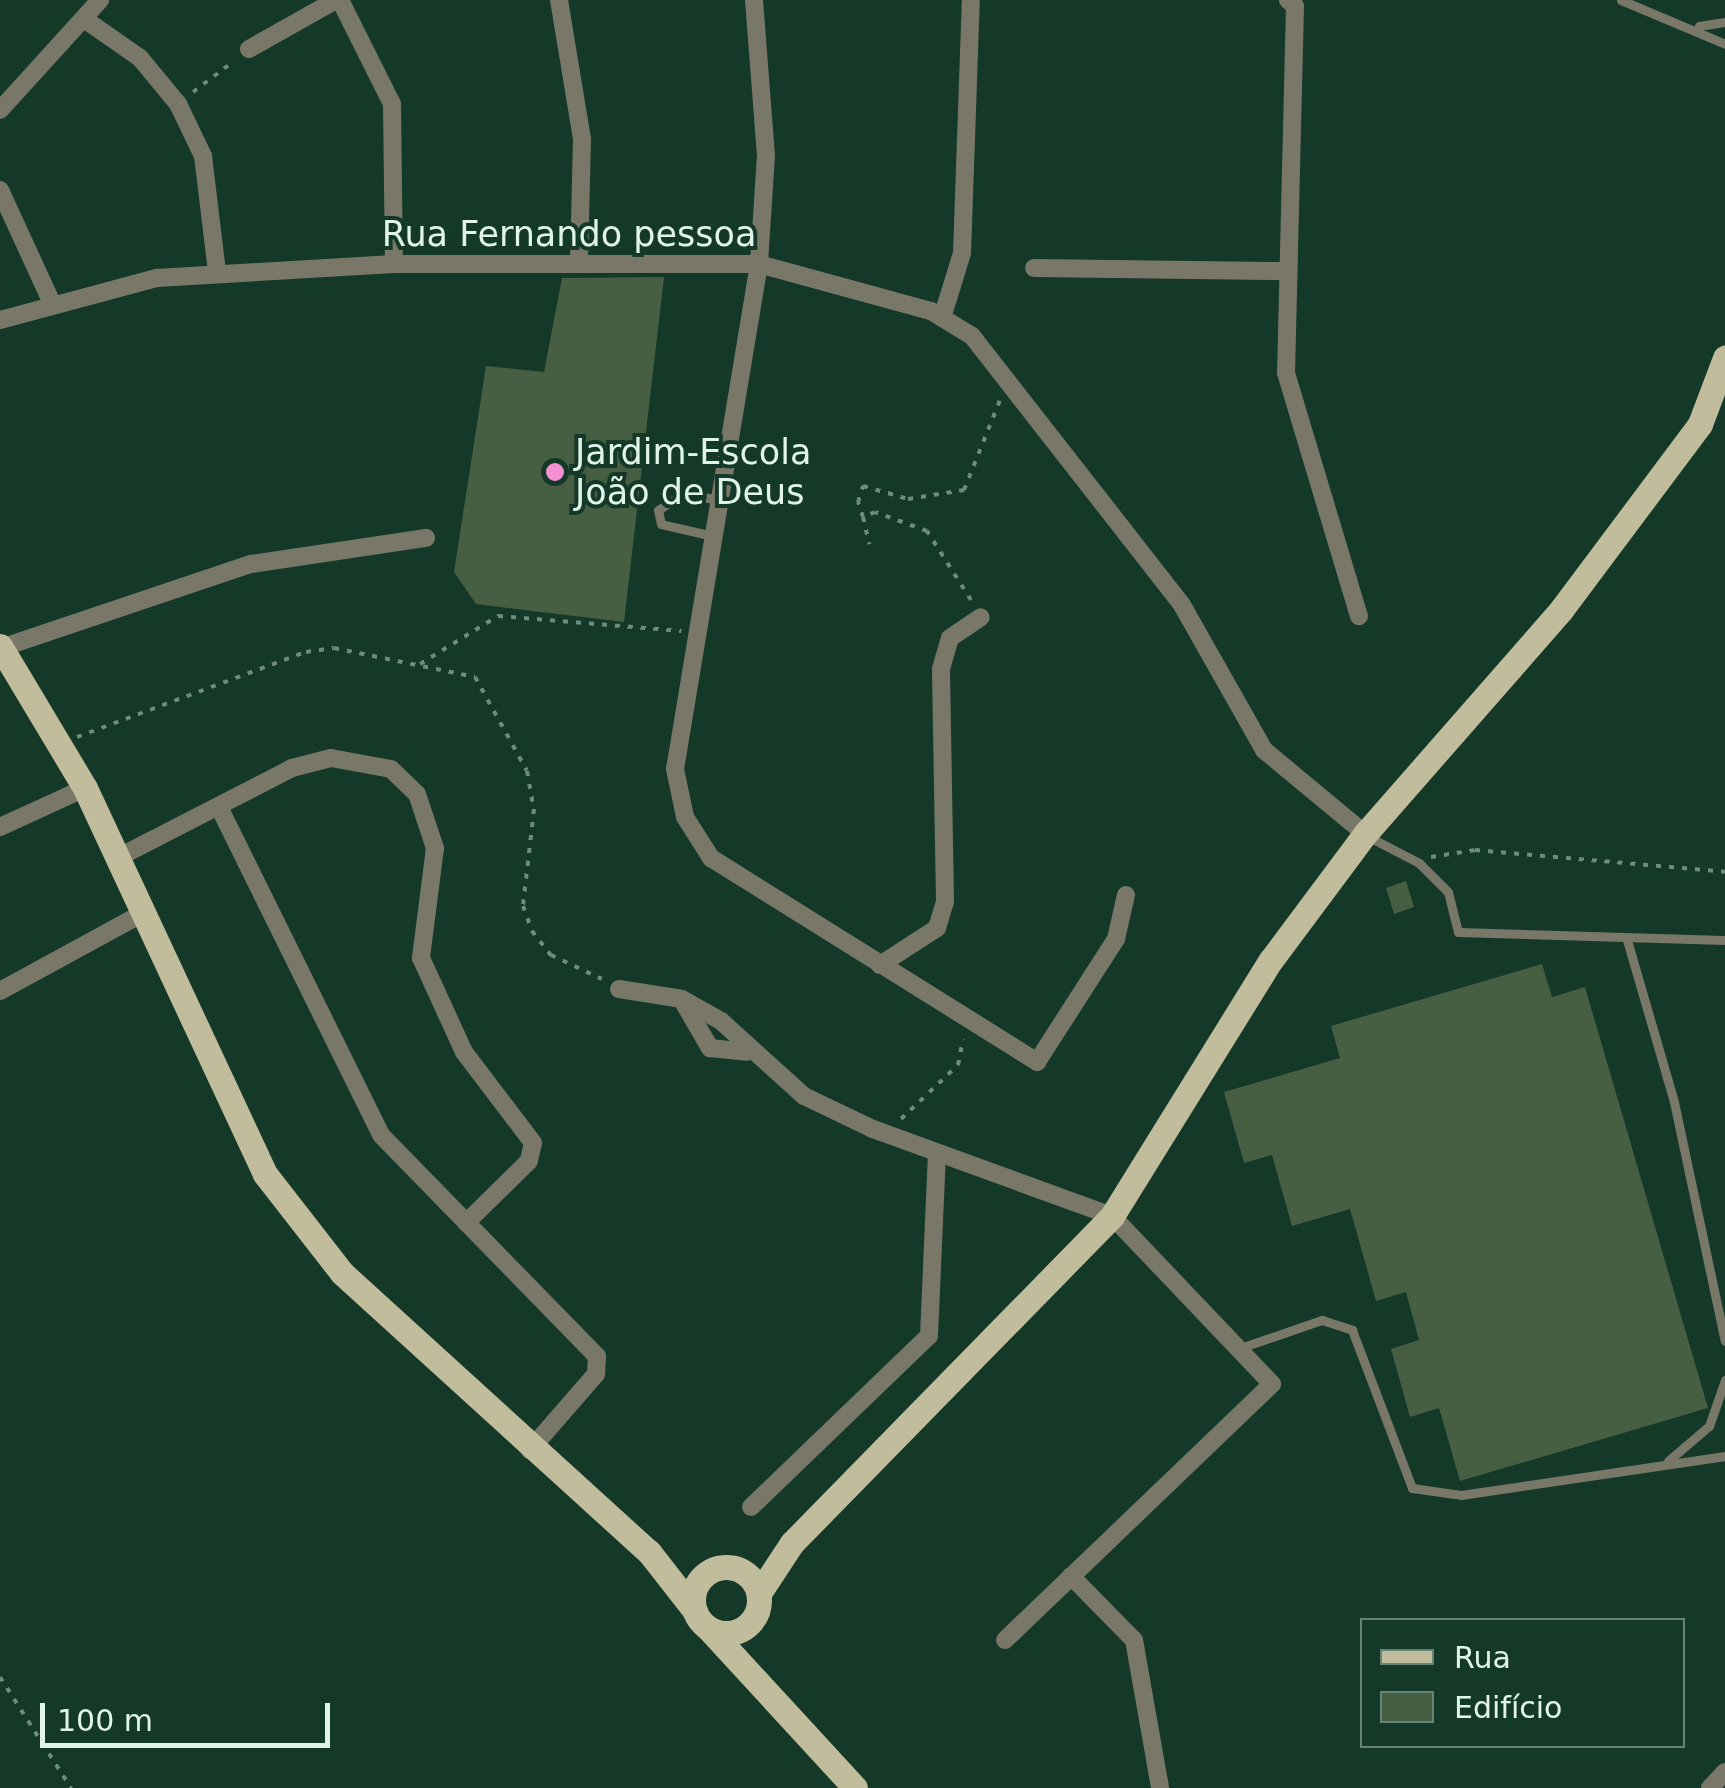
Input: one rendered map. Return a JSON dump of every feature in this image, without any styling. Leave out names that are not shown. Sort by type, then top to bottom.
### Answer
[{"type":"main road","points":[[759,1686],[752,1621],[759,1593],[792,1543],[1112,1216],[1271,960],[1365,834],[1561,610],[1700,424],[1725,358]]},
{"type":"main road","points":[[1,647],[85,788],[265,1174],[342,1274],[530,1450],[649,1552],[701,1620],[855,1788]]},
{"type":"main road","points":[[701,1620],[720,1570],[792,1543]]},
{"type":"main road","points":[[649,1552],[720,1570],[759,1593]]},
{"type":"main road","points":[[701,1620],[726,1634],[752,1621]]},
{"type":"street","points":[[0,110],[86,21],[100,0]]},
{"type":"street","points":[[250,49],[338,0],[392,104],[394,264]]},
{"type":"street","points":[[559,0],[582,139],[579,264]]},
{"type":"street","points":[[754,0],[765,136],[759,264],[675,769],[686,816],[711,858],[1036,1062],[1116,939],[1126,895]]},
{"type":"street","points":[[942,318],[962,253],[972,0]]},
{"type":"street","points":[[1288,0],[1295,6],[1282,272],[1286,373],[1359,616]]},
{"type":"street","points":[[86,21],[140,58],[178,104],[204,156],[217,271]]},
{"type":"street","points":[[0,190],[52,302]]},
{"type":"street","name":"Rua Fernando pessoa","points":[[0,320],[52,302],[217,271],[394,264],[759,264],[942,318],[972,336],[1182,605],[1264,750],[1365,834]]},
{"type":"street","points":[[1034,268],[1282,272]]},
{"type":"street","points":[[1,647],[251,564],[426,538]]},
{"type":"street","points":[[880,965],[936,928],[945,901],[940,669],[950,638],[981,617]]},
{"type":"street","points":[[118,858],[220,806],[332,758],[391,769],[417,794],[435,848],[421,958],[464,1052],[533,1143],[529,1161],[466,1223]]},
{"type":"street","points":[[0,826],[85,788]]},
{"type":"street","points":[[220,806],[380,1135],[597,1356],[596,1374],[530,1450]]},
{"type":"street","points":[[0,990],[145,912]]},
{"type":"street","points":[[619,989],[682,1000],[721,1021],[747,1052],[804,1096],[890,1136],[1112,1216],[1272,1384],[1006,1640]]},
{"type":"street","points":[[682,1000],[710,1048],[747,1052]]},
{"type":"street","points":[[751,1507],[930,1336],[937,1154]]},
{"type":"street","points":[[1072,1576],[1134,1640],[1160,1788]]},
{"type":"street","points":[[1710,1788],[1725,1772]]},
{"type":"lane","points":[[1621,0],[1699,26],[1725,44]]},
{"type":"lane","points":[[1699,26],[1725,22]]},
{"type":"lane","points":[[714,536],[661,524],[658,510],[683,494],[720,500]]},
{"type":"lane","points":[[1365,834],[1419,862],[1448,892],[1458,932],[1522,927],[1627,940],[1725,940]]},
{"type":"lane","points":[[1627,940],[1674,1102],[1725,1340]]},
{"type":"lane","points":[[1240,1348],[1322,1320],[1352,1330],[1412,1488],[1460,1494],[1725,1456]]},
{"type":"lane","points":[[1666,1463],[1709,1426],[1725,1380]]},
{"type":"path","points":[[178,104],[250,49]]},
{"type":"path","points":[[869,544],[862,486],[908,499],[964,490],[1003,379]]},
{"type":"path","points":[[864,516],[875,512],[927,531],[981,617]]},
{"type":"path","points":[[420,664],[498,616],[699,632]]},
{"type":"path","points":[[60,743],[306,652],[420,664],[475,677],[500,709],[534,808],[524,906],[532,931],[551,955],[619,989]]},
{"type":"path","points":[[1414,851],[1725,872]]},
{"type":"path","points":[[890,1136],[958,1065],[966,1019]]},
{"type":"path","points":[[0,1676],[71,1788]]},
{"type":"building","name":"Jardim-Escola João de Deus","points":[[664,277],[624,622],[476,604],[454,572],[486,366],[544,372],[562,278]]},
{"type":"building","points":[[1406,881],[1414,907],[1394,914],[1386,888]]},
{"type":"building","points":[[1542,964],[1552,997],[1585,987],[1708,1408],[1460,1481],[1439,1408],[1410,1417],[1391,1349],[1419,1340],[1406,1292],[1376,1301],[1350,1209],[1292,1226],[1272,1155],[1244,1163],[1224,1092],[1340,1058],[1331,1026]]},
{"type":"place","name":"Jardim-Escola João de Deus","points":[[555,472]]}]
